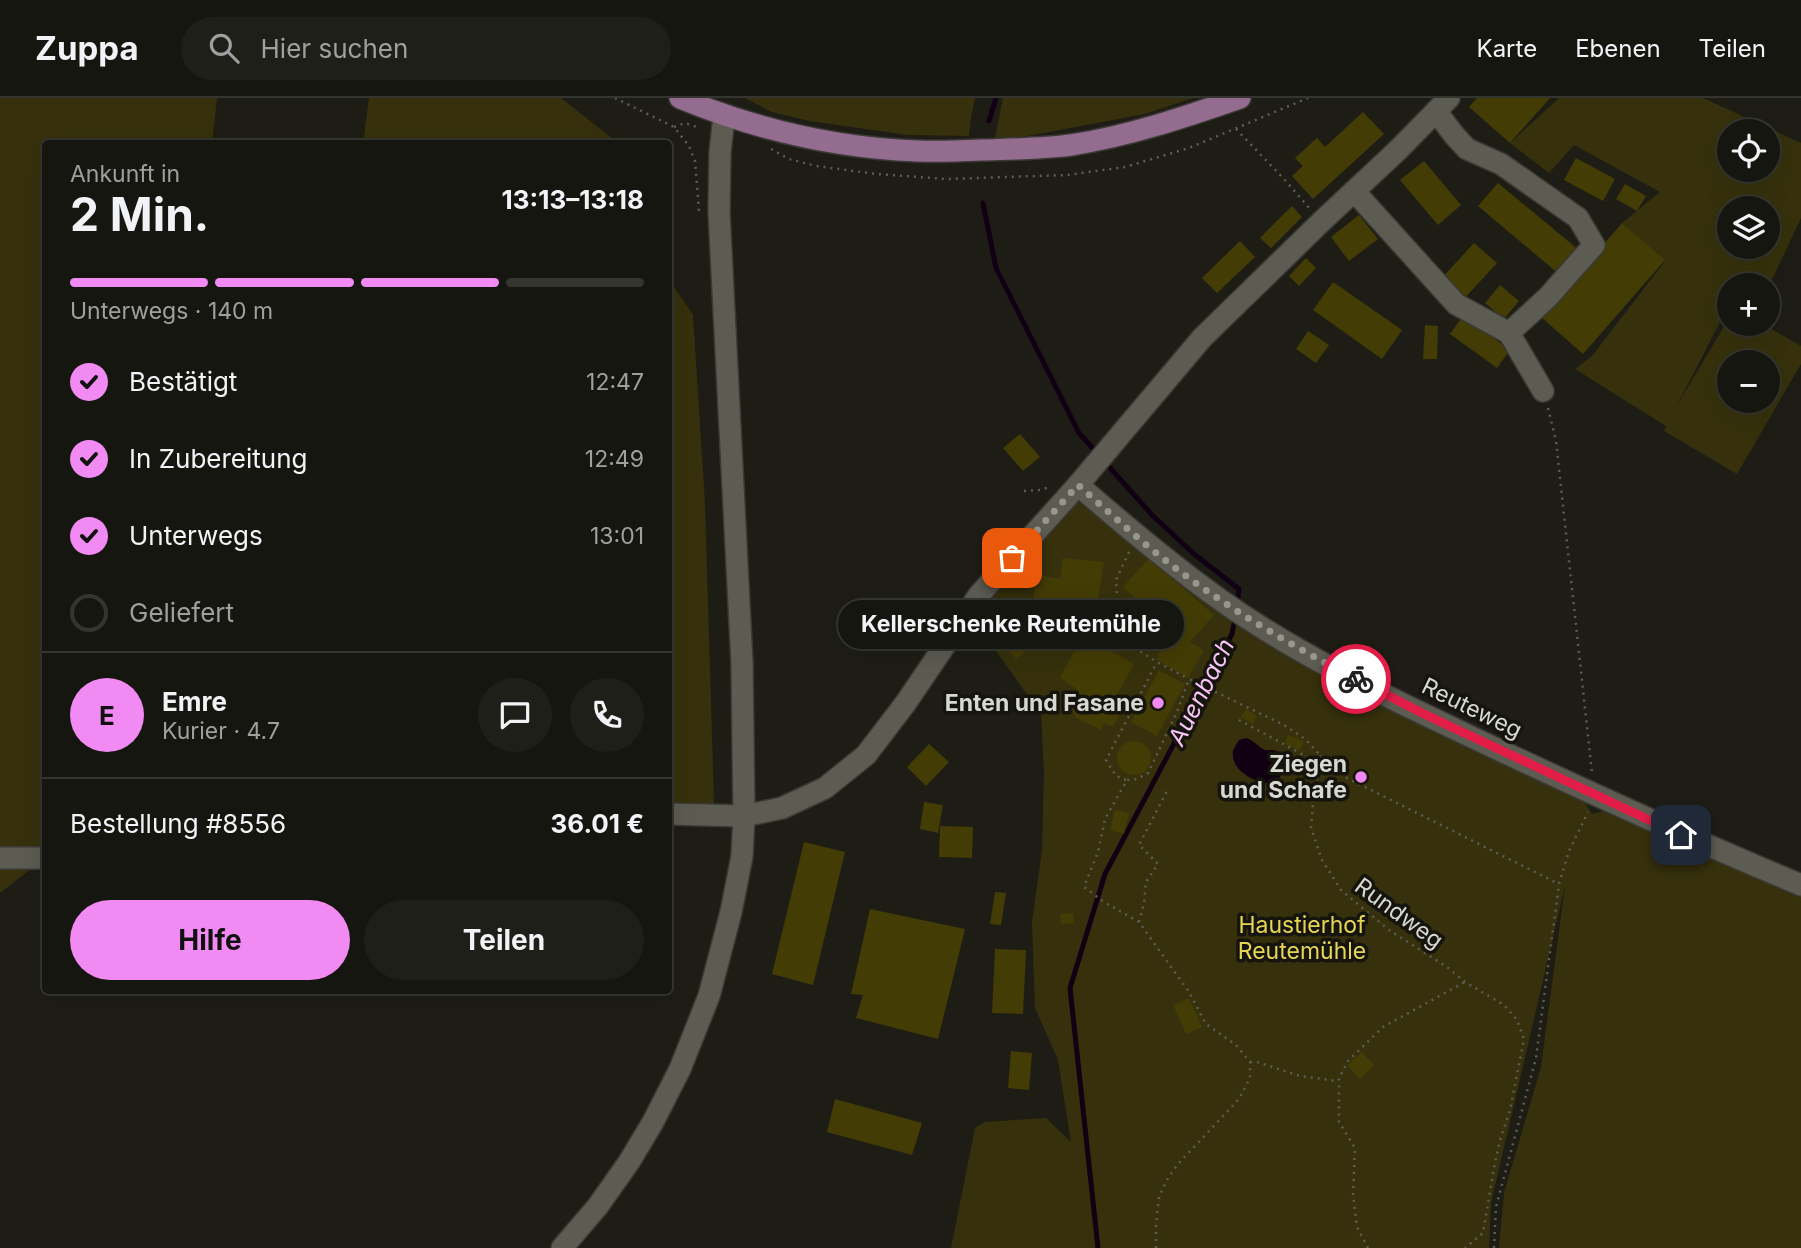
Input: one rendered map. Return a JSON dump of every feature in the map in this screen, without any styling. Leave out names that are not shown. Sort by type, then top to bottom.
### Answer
[{"type":"main road","points":[[689,100],[724,116],[799,136],[854,146],[918,152],[1070,145],[1142,130],[1240,98]]},
{"type":"street","points":[[672,814],[744,816],[782,808],[825,788],[866,755],[905,704],[979,595],[1202,338],[1398,150],[1442,104],[1454,135],[1467,149],[1501,164],[1578,218],[1594,245],[1548,297],[1509,334]]},
{"type":"street","points":[[562,1248],[598,1206],[629,1162],[653,1122],[688,1051],[709,996],[731,912],[741,856],[744,816],[742,663],[719,212],[720,152],[724,116]]},
{"type":"street","points":[[1354,191],[1456,304],[1509,334],[1543,391]]},
{"type":"street","name":"Reuteweg","points":[[1084,477],[1138,537],[1223,601],[1306,653],[1422,713],[1597,796],[1801,885]]},
{"type":"street","points":[[0,858],[42,858]]},
{"type":"path","points":[[615,98],[674,127]]},
{"type":"path","points":[[1236,129],[1321,222]]},
{"type":"path","points":[[1494,1248],[1496,1207],[1535,1058],[1559,884],[1570,851],[1597,796],[1591,767],[1556,442],[1543,391]]},
{"type":"path","points":[[1138,537],[1116,580],[1118,613],[1124,641],[1189,679],[1283,725],[1305,739],[1347,779],[1559,884]]},
{"type":"path","points":[[1157,662],[1106,761],[1116,776],[1128,780],[1148,773],[1177,712],[1189,679]]},
{"type":"path","points":[[1239,720],[1313,760],[1321,756]]},
{"type":"path","name":"Rundweg","points":[[1321,756],[1311,828],[1322,860],[1341,890],[1389,930],[1504,1005],[1517,1020],[1524,1039],[1482,1233],[1465,1248]]},
{"type":"path","points":[[1128,780],[1105,819],[1098,852],[1084,887],[1139,922],[1189,992],[1206,1024],[1236,1045],[1250,1062],[1250,1078],[1239,1099],[1169,1176],[1159,1197],[1156,1248]]},
{"type":"path","points":[[1139,922],[1146,882],[1157,864],[1139,845],[1168,789]]},
{"type":"path","points":[[1368,1248],[1357,1227],[1353,1194],[1356,1148],[1339,1122],[1339,1078],[1348,1061],[1383,1027],[1465,982]]},
{"type":"path","points":[[1250,1062],[1300,1076],[1339,1082]]},
{"type":"green space","points":[[0,98],[217,98],[212,140],[42,140],[42,860],[0,893]]},
{"type":"green space","points":[[369,98],[561,98],[614,140],[363,140]]},
{"type":"green space","points":[[745,98],[975,98],[969,136],[908,135],[810,121],[772,112]]},
{"type":"green space","points":[[1003,98],[1193,98],[1145,114],[1022,137],[995,138]]},
{"type":"green space","points":[[1559,98],[1703,98],[1749,119],[1717,119],[1717,182],[1780,182],[1780,133],[1801,143],[1801,218],[1775,273],[1717,273],[1717,328],[1676,407],[1718,336],[1780,336],[1780,334],[1801,346],[1801,364],[1780,400],[1780,350],[1717,350],[1717,413],[1772,413],[1737,474],[1664,431],[1666,426],[1575,369],[1592,356],[1665,261],[1622,223],[1660,192],[1574,145],[1549,173],[1510,143]]},
{"type":"green space","points":[[672,284],[693,315],[705,505],[714,803],[672,803]]},
{"type":"green space","name":"Haustierhof Reutemühle","points":[[1078,501],[1301,660],[1419,724],[1582,797],[1592,814],[1604,811],[1801,895],[1801,1248],[1499,1248],[1504,1193],[1541,1067],[1565,886],[1491,1203],[1489,1248],[951,1248],[975,1128],[985,1122],[1046,1118],[1071,1142],[1058,1060],[1035,1008],[1032,922],[1042,850],[1044,773],[1041,714],[973,619],[1060,513]]},
{"type":"shaded area","points":[[1246,738],[1265,750],[1279,753],[1283,767],[1279,779],[1271,784],[1258,781],[1240,770],[1233,758],[1233,750],[1239,740]]},
{"type":"building","points":[[1477,98],[1550,98],[1510,143],[1469,107]]},
{"type":"building","points":[[1363,112],[1384,134],[1313,199],[1292,176],[1303,166],[1295,158],[1317,138],[1325,147]]},
{"type":"building","points":[[1576,158],[1615,179],[1603,201],[1564,180]]},
{"type":"building","points":[[1424,161],[1461,205],[1438,225],[1400,180]]},
{"type":"building","points":[[1498,183],[1580,251],[1560,275],[1478,206]]},
{"type":"building","points":[[1625,184],[1646,196],[1637,211],[1616,199]]},
{"type":"building","points":[[1292,206],[1302,217],[1271,248],[1260,238]]},
{"type":"building","points":[[1359,215],[1378,239],[1349,261],[1331,237]]},
{"type":"building","points":[[1622,223],[1665,260],[1583,354],[1541,317]]},
{"type":"building","points":[[1240,241],[1255,257],[1217,293],[1202,278]]},
{"type":"building","points":[[1474,243],[1497,263],[1462,301],[1440,280]]},
{"type":"building","points":[[1306,258],[1316,268],[1299,286],[1289,276]]},
{"type":"building","points":[[1333,282],[1402,330],[1382,359],[1313,310]]},
{"type":"building","points":[[1500,285],[1519,301],[1504,319],[1485,303]]},
{"type":"building","points":[[1463,316],[1510,350],[1497,368],[1450,334]]},
{"type":"building","points":[[1425,325],[1438,326],[1437,359],[1423,359]]},
{"type":"building","points":[[1308,331],[1329,345],[1316,363],[1296,349]]},
{"type":"building","points":[[1020,434],[1040,457],[1023,471],[1003,448]]},
{"type":"building","points":[[1063,558],[1104,562],[1095,617],[1116,628],[1106,648],[1134,664],[1118,693],[1128,698],[1113,727],[1104,723],[1101,730],[1075,717],[1071,702],[1078,690],[1060,678],[1076,647],[1046,631],[1054,609],[1033,602],[1036,574],[1060,579]]},
{"type":"building","points":[[1149,558],[1214,615],[1190,642],[1204,650],[1188,678],[1156,659],[1172,631],[1123,587]]},
{"type":"building","points":[[1002,602],[1036,643],[1016,659],[982,619]]},
{"type":"building","points":[[1139,606],[1143,631],[1127,634],[1122,608]]},
{"type":"building","name":"Enten und Fasane","points":[[1159,670],[1185,684],[1157,736],[1131,722]]},
{"type":"building","points":[[1246,709],[1257,716],[1253,724],[1241,717]]},
{"type":"building","points":[[1288,735],[1304,741],[1300,750],[1285,744]]},
{"type":"building","points":[[1134,741],[1146,746],[1151,758],[1146,770],[1134,775],[1122,770],[1117,758],[1122,746]]},
{"type":"building","points":[[929,744],[949,762],[926,786],[907,767]]},
{"type":"building","name":"Ziegen und Schafe","points":[[1357,768],[1370,774],[1365,786],[1352,780]]},
{"type":"building","points":[[924,802],[943,805],[938,833],[920,829]]},
{"type":"building","points":[[1115,810],[1129,813],[1124,834],[1110,830]]},
{"type":"building","points":[[940,826],[973,827],[972,858],[939,857]]},
{"type":"building","points":[[804,842],[845,852],[813,985],[772,974]]},
{"type":"building","points":[[995,892],[1006,893],[1001,925],[990,924]]},
{"type":"building","points":[[870,909],[965,929],[938,1039],[856,1018],[863,995],[851,994]]},
{"type":"building","points":[[1073,913],[1074,923],[1061,924],[1060,914]]},
{"type":"building","points":[[995,949],[1026,950],[1023,1014],[992,1013]]},
{"type":"building","points":[[1189,998],[1202,1027],[1186,1034],[1173,1005]]},
{"type":"building","points":[[1011,1051],[1032,1053],[1029,1090],[1008,1088]]},
{"type":"building","points":[[1362,1052],[1374,1065],[1360,1079],[1347,1065]]},
{"type":"building","points":[[835,1099],[922,1123],[912,1155],[827,1132]]},
{"type":"waterway","name":"Auenbach","points":[[989,121],[996,98]]},
{"type":"waterway","name":"Auenbach","points":[[983,203],[996,268],[1079,433],[1097,453]]},
{"type":"waterway","name":"Auenbach","points":[[1103,460],[1153,516],[1194,554],[1239,589],[1237,605]]},
{"type":"waterway","name":"Auenbach","points":[[1098,1248],[1070,988],[1105,874],[1232,634],[1235,618]]},
{"type":"way so far","points":[[1012,558],[1078,485],[1152,550],[1223,601],[1306,653],[1356,679]]},
{"type":"place","name":"Kellerschenke Reutemühle","points":[[1012,558]]},
{"type":"place","name":"Enten und Fasane","points":[[1158,703]]},
{"type":"place","name":"Ziegen und Schafe","points":[[1361,777]]},
{"type":"route","points":[[1356,679],[1681,835]]}]
